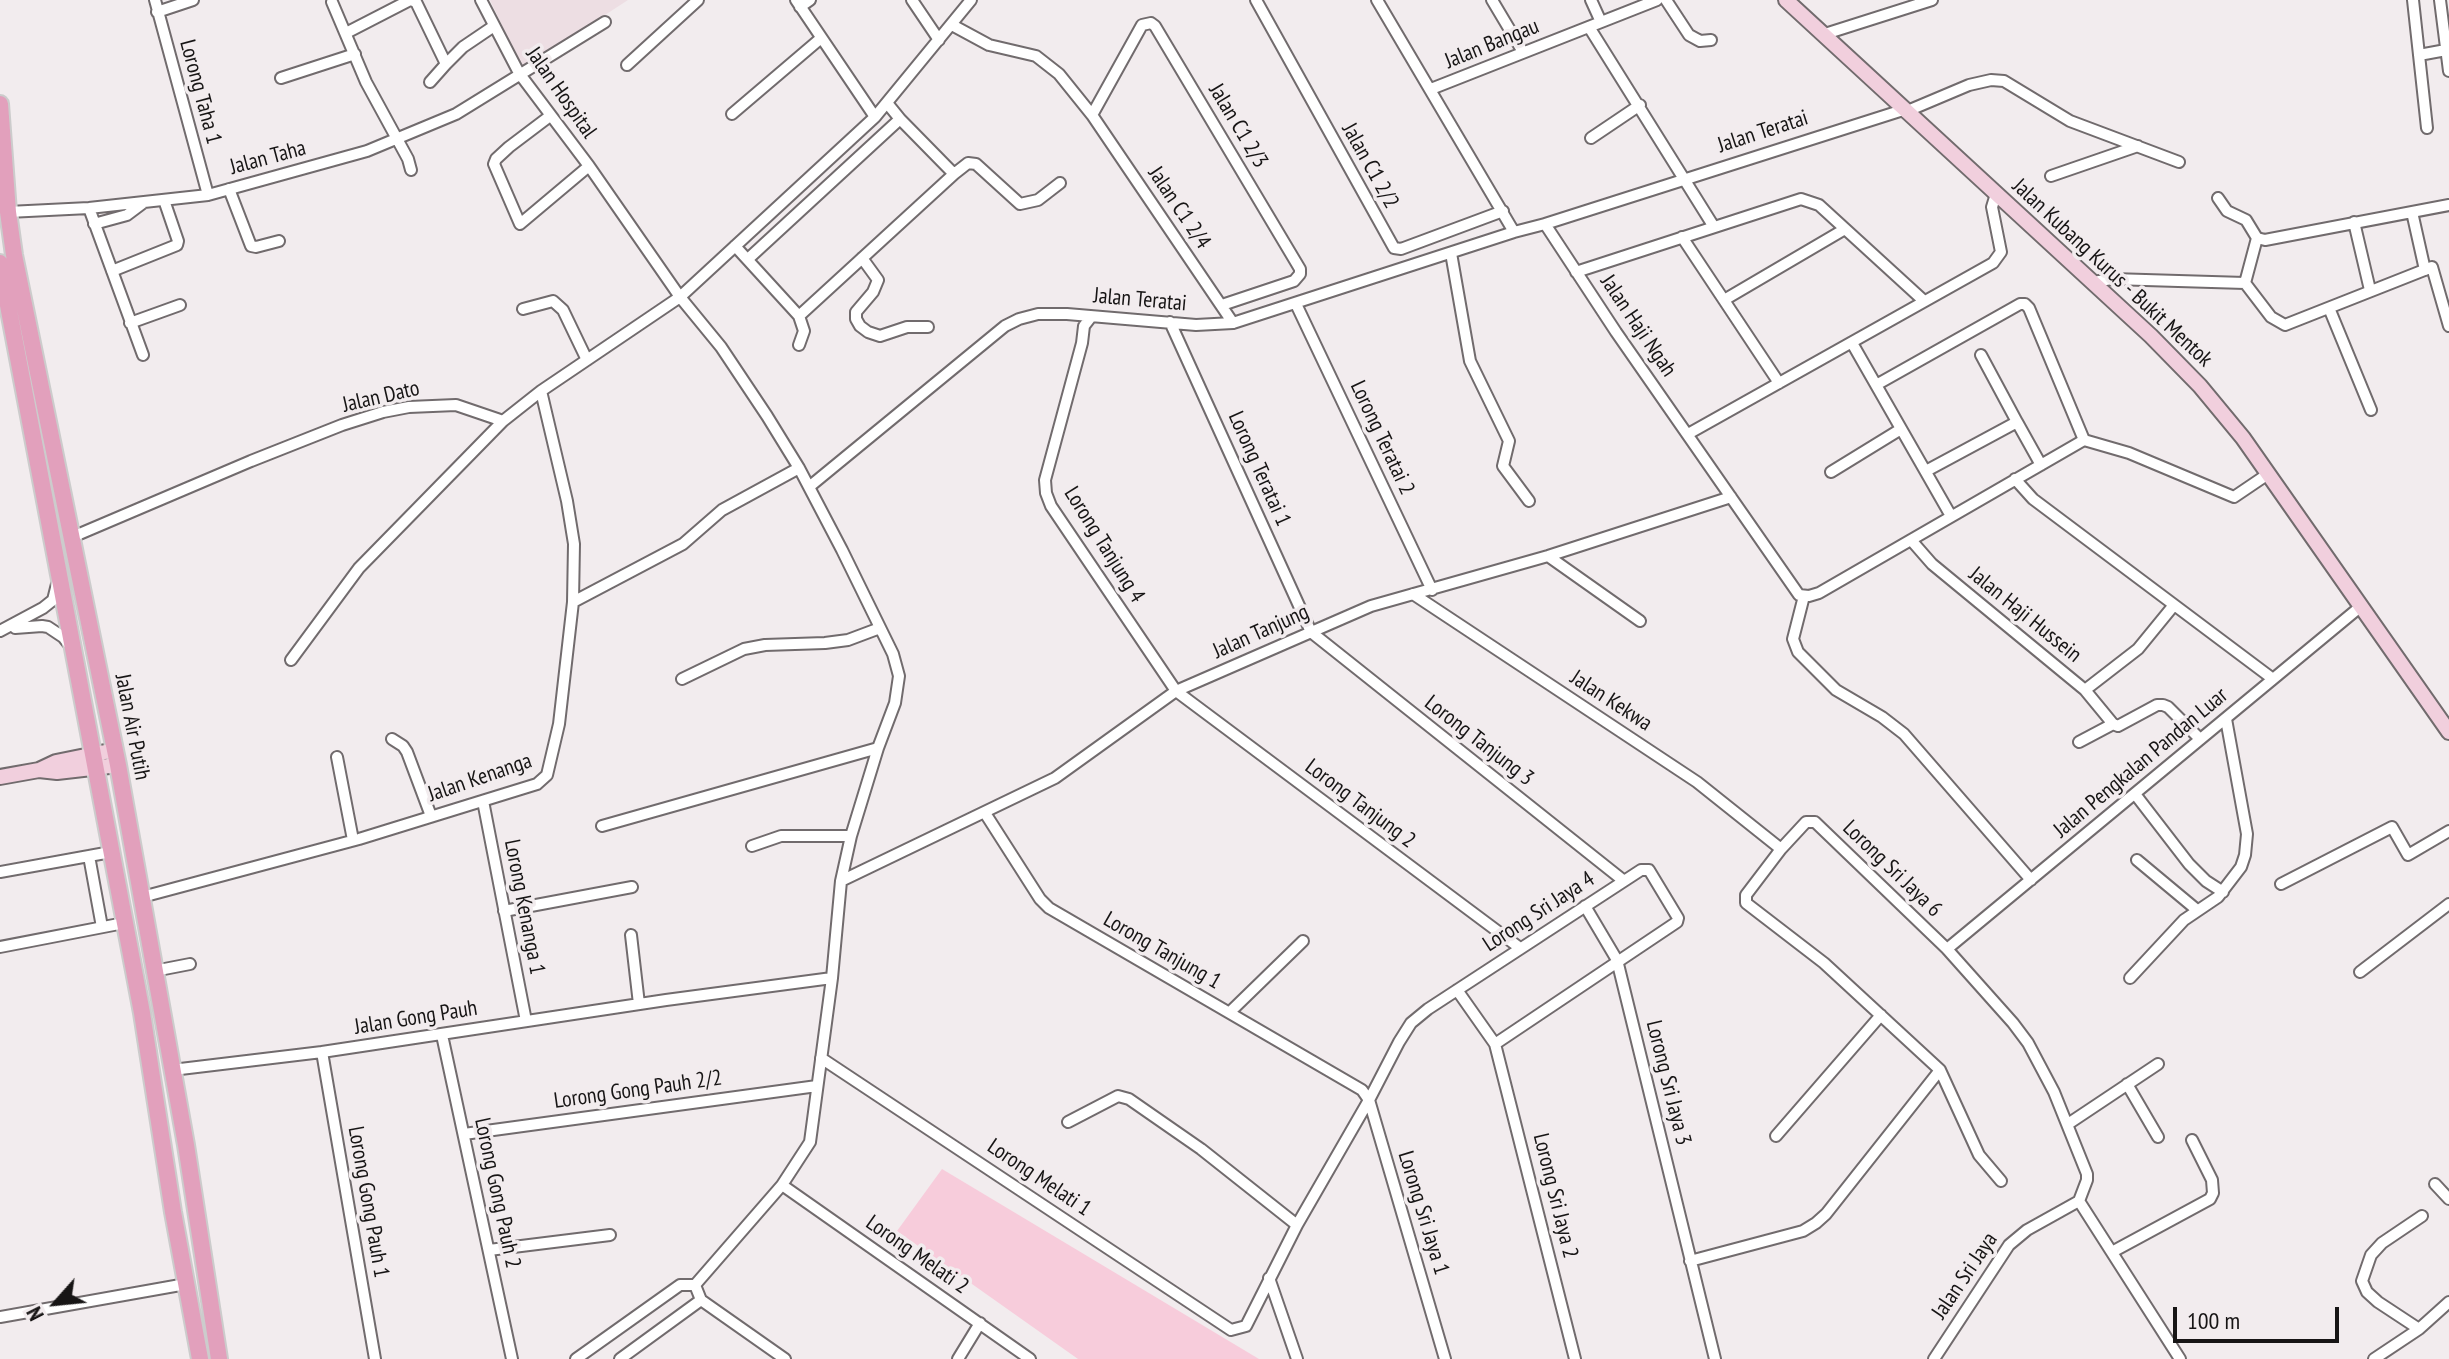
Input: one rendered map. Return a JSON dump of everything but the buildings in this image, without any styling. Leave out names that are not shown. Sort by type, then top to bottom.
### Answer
[{"type":"main road","name":"Jalan Kubang Kurus - Bukit Mentok","points":[[1786,0],[2093,282],[2200,386],[2243,438],[2449,732]]},
{"type":"main road","name":"Jalan Air Putih","points":[[0,104],[8,212],[22,298],[142,897],[186,1145],[219,1359]]},
{"type":"main road","name":"Jalan Air Putih","points":[[0,269],[4,311],[74,651],[142,1013],[200,1359]]},
{"type":"main road","points":[[0,777],[39,770],[57,772],[116,758]]},
{"type":"main road","points":[[184,1277],[191,1276],[196,1269],[186,1145]]},
{"type":"street","name":"Lorong Taha 1","points":[[155,0],[208,195]]},
{"type":"street","points":[[157,12],[193,0]]},
{"type":"street","points":[[346,33],[411,0],[416,2],[446,64]]},
{"type":"street","name":"Jalan Hospital","points":[[481,0],[519,73],[589,166]]},
{"type":"street","points":[[627,65],[698,0]]},
{"type":"street","points":[[912,0],[939,40]]},
{"type":"street","points":[[291,660],[359,568],[503,421],[541,391],[680,297],[875,117],[971,0]]},
{"type":"street","name":"Jalan C1 2/2","points":[[1256,0],[1394,248],[1401,249],[1503,211]]},
{"type":"street","points":[[1377,0],[1514,232],[1545,224]]},
{"type":"street","points":[[1492,0],[1523,52]]},
{"type":"street","points":[[1591,0],[1601,22]]},
{"type":"street","name":"Jalan Bangau","points":[[1431,89],[1657,0]]},
{"type":"street","points":[[1666,0],[1689,35],[1700,41],[1711,40]]},
{"type":"street","points":[[1825,34],[1932,0]]},
{"type":"street","points":[[2413,0],[2427,128]]},
{"type":"street","points":[[2440,0],[2449,71]]},
{"type":"street","points":[[332,2],[411,170]]},
{"type":"street","points":[[802,2],[820,39],[875,117]]},
{"type":"street","name":"Jalan Taha","points":[[8,212],[89,208],[208,195],[367,151],[456,114],[605,22]]},
{"type":"street","name":"Jalan C1 2/3","points":[[1092,115],[1142,25],[1151,23],[1300,269],[1294,281],[1222,305]]},
{"type":"street","name":"Jalan C1 2/4","points":[[952,25],[989,45],[1036,56],[1059,74],[1092,115],[1233,323]]},
{"type":"street","points":[[430,82],[463,47],[494,26]]},
{"type":"street","points":[[1589,27],[1714,227]]},
{"type":"street","points":[[732,114],[820,39]]},
{"type":"street","points":[[2419,55],[2446,50]]},
{"type":"street","points":[[281,78],[355,54]]},
{"type":"street","name":"Jalan Teratai","points":[[1545,224],[1904,111],[1969,85],[1991,80],[2004,81],[2070,121],[2179,162]]},
{"type":"street","points":[[887,103],[954,174]]},
{"type":"street","points":[[1591,138],[1640,105]]},
{"type":"street","points":[[550,116],[509,147],[494,164],[520,224],[589,166],[680,297],[721,347],[799,468],[893,654],[899,676],[895,703],[851,836],[841,881],[832,978],[810,1142],[782,1185],[695,1285],[680,1285],[576,1359]]},
{"type":"street","points":[[748,259],[900,119]]},
{"type":"street","points":[[2051,176],[2138,146]]},
{"type":"street","points":[[799,316],[968,163],[976,164],[1020,204],[1038,200],[1060,183]]},
{"type":"street","points":[[229,189],[251,246],[279,241]]},
{"type":"street","points":[[1688,434],[1993,263],[2001,252],[1992,207],[1996,194]]},
{"type":"street","points":[[2218,198],[2227,211],[2248,223],[2257,238],[2265,240],[2449,205]]},
{"type":"street","points":[[1576,272],[1801,199],[1819,205],[1924,301]]},
{"type":"street","points":[[112,271],[177,245],[164,200]]},
{"type":"street","points":[[94,224],[127,215],[144,202]]},
{"type":"street","points":[[89,208],[143,355]]},
{"type":"street","points":[[2412,212],[2425,270]]},
{"type":"street","points":[[2354,222],[2370,290]]},
{"type":"street","name":"Jalan Haji Ngah","points":[[1545,224],[1794,589],[1804,596]]},
{"type":"street","points":[[1724,300],[1845,229]]},
{"type":"street","name":"Jalan Teratai","points":[[809,487],[1005,326],[1038,314],[1196,325],[1233,323],[1514,232]]},
{"type":"street","points":[[1682,237],[1779,383]]},
{"type":"street","points":[[2245,283],[2257,238]]},
{"type":"street","points":[[735,246],[799,316],[804,331],[799,345]]},
{"type":"street","points":[[1451,253],[1470,361],[1509,441],[1503,466],[1529,501]]},
{"type":"street","points":[[862,258],[876,275],[878,284],[856,312],[860,326],[880,336],[907,327],[928,327]]},
{"type":"street","points":[[2093,282],[2112,279],[2245,283],[2279,324],[2294,323],[2432,267],[2449,326]]},
{"type":"street","points":[[523,309],[553,301],[563,310],[587,360]]},
{"type":"street","name":"Lorong Teratai 2","points":[[1296,304],[1432,590]]},
{"type":"street","points":[[1876,385],[2025,304],[2084,440]]},
{"type":"street","points":[[130,323],[180,305]]},
{"type":"street","points":[[2329,308],[2371,410]]},
{"type":"street","name":"Lorong Tanjung 4","points":[[1091,317],[1084,326],[1045,480],[1046,493],[1051,506],[1176,691]]},
{"type":"street","name":"Lorong Teratai 1","points":[[1170,322],[1311,632]]},
{"type":"street","points":[[1852,343],[1951,516]]},
{"type":"street","points":[[1981,355],[2041,465]]},
{"type":"street","name":"Jalan Kenanga","points":[[142,897],[483,801],[537,784],[547,775],[559,724],[573,602],[571,522],[541,391]]},
{"type":"street","name":"Jalan Dato","points":[[70,538],[251,461],[383,412],[409,407],[456,405],[503,421]]},
{"type":"street","points":[[1926,471],[2017,422]]},
{"type":"street","points":[[1831,472],[1901,429]]},
{"type":"street","points":[[2031,880],[1904,734],[1836,690],[1802,657],[1793,643],[1804,596],[1819,593],[1917,548],[1951,516],[2021,486],[2041,465],[2084,440],[2129,453],[2234,497],[2271,478]]},
{"type":"street","points":[[573,602],[683,544],[722,510],[799,468]]},
{"type":"street","points":[[2021,486],[2273,679]]},
{"type":"street","name":"Jalan Tanjung","points":[[841,881],[985,813],[1073,766],[1176,691],[1371,606],[1548,556],[1731,497]]},
{"type":"street","name":"Jalan Haji Hussein","points":[[1917,548],[2085,690],[2113,724]]},
{"type":"street","points":[[1548,556],[1640,621]]},
{"type":"street","points":[[3,630],[36,613],[53,600],[57,589],[57,570]]},
{"type":"street","name":"Jalan Kekwa","points":[[1413,594],[1697,782],[1781,849]]},
{"type":"street","points":[[2085,690],[2138,649],[2174,605]]},
{"type":"street","name":"Jalan Pengkalan Pandan Luar","points":[[1947,949],[2360,607]]},
{"type":"street","points":[[3,630],[48,627],[63,637],[74,651]]},
{"type":"street","points":[[682,679],[744,649],[848,640],[880,628]]},
{"type":"street","name":"Lorong Tanjung 3","points":[[1311,632],[1624,881]]},
{"type":"street","name":"Lorong Tanjung 2","points":[[1176,691],[1520,948]]},
{"type":"street","points":[[2079,742],[2157,705],[2168,707],[2200,739]]},
{"type":"street","points":[[2130,978],[2184,920],[2223,892],[2241,867],[2247,844],[2226,719]]},
{"type":"street","points":[[392,739],[407,752],[431,816]]},
{"type":"street","points":[[602,826],[878,748]]},
{"type":"street","points":[[337,757],[353,840]]},
{"type":"street","points":[[2135,794],[2189,864],[2223,892]]},
{"type":"street","name":"Lorong Kenanga 1","points":[[483,801],[526,1021]]},
{"type":"street","name":"Lorong Tanjung 1","points":[[985,813],[1040,899],[1049,908],[1355,1084]]},
{"type":"street","name":"Lorong Sri Jaya 6","points":[[2001,1181],[1979,1155],[1940,1070],[1808,949],[1746,903],[1746,895],[1803,824],[1815,822],[1947,949],[1996,1002],[2028,1043],[2049,1080],[2087,1174],[2079,1201]]},
{"type":"street","points":[[2281,884],[2392,827],[2408,855],[2449,831]]},
{"type":"street","points":[[752,846],[781,836],[851,836]]},
{"type":"street","points":[[0,872],[111,852]]},
{"type":"street","points":[[89,856],[102,927]]},
{"type":"street","points":[[2137,860],[2197,910]]},
{"type":"street","name":"Lorong Sri Jaya 4","points":[[1235,1330],[1246,1326],[1297,1225],[1369,1100],[1405,1030],[1420,1016],[1520,948],[1641,870],[1649,870],[1678,918],[1677,922],[1617,960]]},
{"type":"street","points":[[504,911],[632,887]]},
{"type":"street","points":[[2360,972],[2449,904]]},
{"type":"street","name":"Lorong Sri Jaya 3","points":[[1585,906],[1617,960],[1715,1359]]},
{"type":"street","points":[[0,947],[124,923]]},
{"type":"street","points":[[631,935],[639,1004]]},
{"type":"street","points":[[1230,1012],[1303,941]]},
{"type":"street","points":[[1457,990],[1495,1044],[1617,960]]},
{"type":"street","points":[[154,971],[190,964]]},
{"type":"street","name":"Jalan Gong Pauh","points":[[172,1070],[322,1052],[832,978]]},
{"type":"street","points":[[1776,1136],[1881,1015]]},
{"type":"street","name":"Lorong Gong Pauh 2","points":[[442,1035],[512,1359]]},
{"type":"street","name":"Lorong Sri Jaya 2","points":[[1495,1044],[1575,1359]]},
{"type":"street","name":"Lorong Gong Pauh 1","points":[[322,1052],[375,1359]]},
{"type":"street","name":"Lorong Melati 1","points":[[821,1058],[1235,1330]]},
{"type":"street","points":[[2068,1124],[2158,1064]]},
{"type":"street","points":[[1690,1261],[1803,1231],[1816,1223],[1940,1070]]},
{"type":"street","name":"Lorong Sri Jaya 1","points":[[1355,1084],[1369,1100],[1445,1359]]},
{"type":"street","points":[[2127,1084],[2158,1137]]},
{"type":"street","name":"Lorong Gong Pauh 2/2","points":[[464,1134],[817,1086]]},
{"type":"street","points":[[1068,1122],[1118,1096],[1129,1099],[1201,1149],[1297,1225]]},
{"type":"street","points":[[2112,1252],[2210,1199],[2212,1180],[2192,1140]]},
{"type":"street","points":[[2435,1184],[2449,1199]]},
{"type":"street","name":"Lorong Melati 2","points":[[782,1185],[1028,1358]]},
{"type":"street","points":[[2079,1201],[2180,1359]]},
{"type":"street","name":"Jalan Sri Jaya","points":[[1934,1359],[2009,1245],[2027,1230],[2079,1201]]},
{"type":"street","points":[[2419,1329],[2378,1302],[2367,1292],[2362,1281],[2371,1255],[2382,1243],[2422,1216]]},
{"type":"street","points":[[489,1250],[610,1235]]},
{"type":"street","points":[[0,1317],[184,1277]]},
{"type":"street","points":[[1269,1278],[1297,1359]]},
{"type":"street","points":[[695,1285],[701,1300],[785,1359]]},
{"type":"street","points":[[620,1359],[701,1300]]},
{"type":"street","points":[[2374,1359],[2419,1329],[2449,1302]]},
{"type":"street","points":[[958,1359],[980,1323]]},
{"type":"shaded area","points":[[490,0],[628,0],[522,69]]},
{"type":"shaded area","points":[[942,1169],[1259,1359],[1078,1359],[897,1231]]}]
